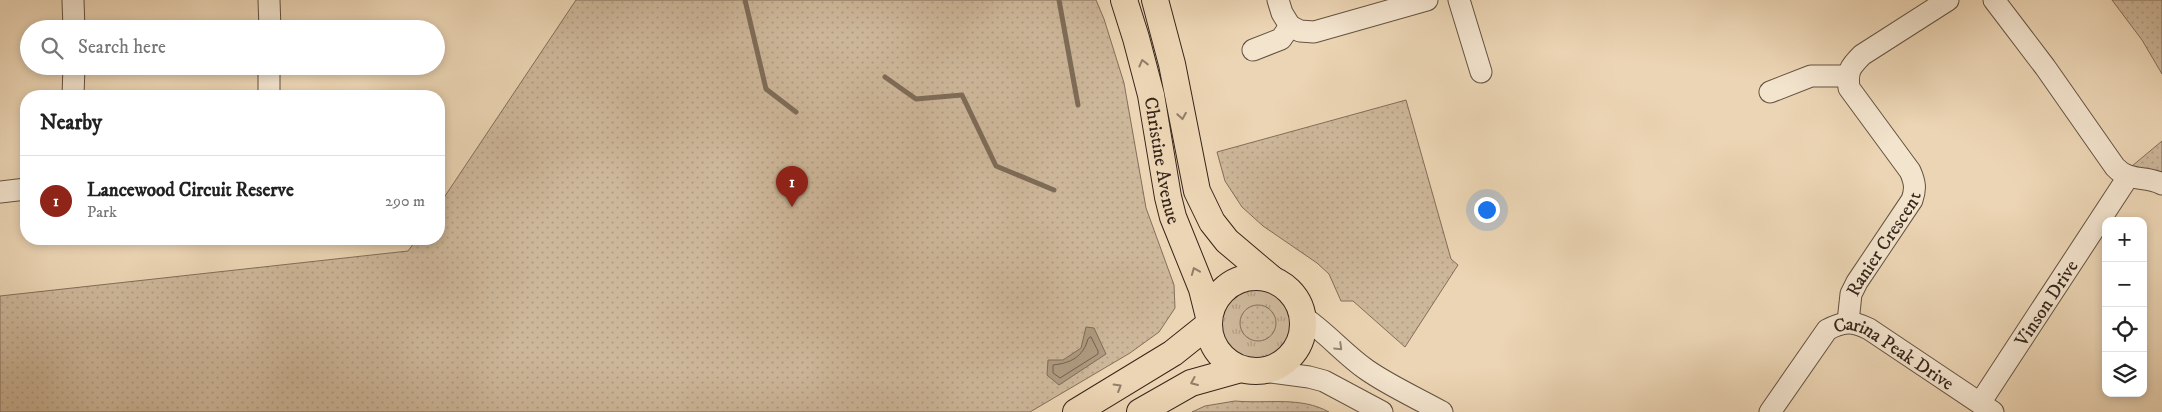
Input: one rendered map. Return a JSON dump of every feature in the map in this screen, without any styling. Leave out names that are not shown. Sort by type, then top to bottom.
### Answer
[{"type":"main road","name":"Christine Avenue","points":[[1124,0],[1151,95],[1168,197],[1180,236],[1202,289],[1208,321]]},
{"type":"main road","name":"Christine Avenue","points":[[1155,0],[1172,64],[1197,191],[1212,222],[1227,241],[1272,279]]},
{"type":"main road","points":[[1140,412],[1191,383],[1277,366],[1289,357],[1298,345],[1302,331],[1302,316],[1297,300],[1286,288],[1272,279],[1258,276],[1244,278],[1231,283],[1220,292],[1213,304],[1208,321],[1211,340],[1218,352],[1228,362],[1252,370]]},
{"type":"main road","points":[[1076,412],[1173,353],[1208,321]]},
{"type":"street","points":[[73,0],[74,20]]},
{"type":"street","points":[[269,0],[270,20]]},
{"type":"street","points":[[1278,0],[1282,13],[1290,26],[1300,31],[1314,32],[1427,0]]},
{"type":"street","points":[[1459,0],[1481,72]]},
{"type":"street","points":[[1770,92],[1811,76],[1848,76],[1853,64],[1862,54],[1948,0]]},
{"type":"street","points":[[1994,0],[2045,67],[2102,151],[2119,171],[2128,177],[2148,179],[2162,184]]},
{"type":"street","points":[[1253,50],[1281,39],[1290,26]]},
{"type":"street","points":[[73,90],[74,75]]},
{"type":"street","points":[[268,90],[269,75]]},
{"type":"street","name":"Ranier Crescent","points":[[1848,76],[1849,88],[1910,171],[1915,181],[1915,191],[1912,200],[1856,282],[1851,294],[1848,322]]},
{"type":"street","name":"Vinson Drive","points":[[1987,408],[2128,177]]},
{"type":"street","points":[[0,192],[20,190]]},
{"type":"street","points":[[1302,316],[1321,328],[1341,349],[1368,371],[1442,412]]},
{"type":"street","name":"Carina Peak Drive","points":[[1770,412],[1827,330],[1837,324],[1848,322],[1856,323],[1869,329],[1987,408]]},
{"type":"street","points":[[1252,370],[1309,377],[1324,381],[1382,412]]},
{"type":"green space","points":[[576,0],[1096,0],[1104,19],[1124,83],[1146,208],[1174,285],[1175,308],[1159,332],[1130,353],[1030,412],[0,412],[0,296],[408,251],[412,245],[445,245],[445,196]]},
{"type":"green space","points":[[2112,0],[2162,0],[2162,74],[2142,40]]},
{"type":"green space","points":[[1406,100],[1451,259],[1458,265],[1405,347],[1353,301],[1341,301],[1329,274],[1317,263],[1263,226],[1242,207],[1225,181],[1217,152]]},
{"type":"green space","points":[[2162,141],[2162,176],[2132,166]]},
{"type":"green space","points":[[1256,285],[1272,289],[1284,298],[1292,309],[1295,322],[1294,336],[1288,347],[1277,356],[1262,360],[1246,358],[1233,351],[1225,340],[1222,327],[1223,314],[1229,301],[1240,291]]},
{"type":"green space","points":[[1258,305],[1271,310],[1276,323],[1271,336],[1258,341],[1245,336],[1240,323],[1245,310]]},
{"type":"green space","points":[[1235,401],[1295,402],[1318,407],[1329,412],[1192,412],[1205,406]]},
{"type":"water","points":[[1086,327],[1094,328],[1106,354],[1059,385],[1047,375],[1048,360],[1063,360],[1081,348]]},
{"type":"waterway","points":[[745,0],[766,89],[796,112]]},
{"type":"waterway","points":[[1059,0],[1078,105]]},
{"type":"waterway","points":[[885,77],[916,99],[962,95],[996,166],[1054,190]]},
{"type":"place","name":"Lancewood Circuit Reserve","points":[[792,207]]}]
